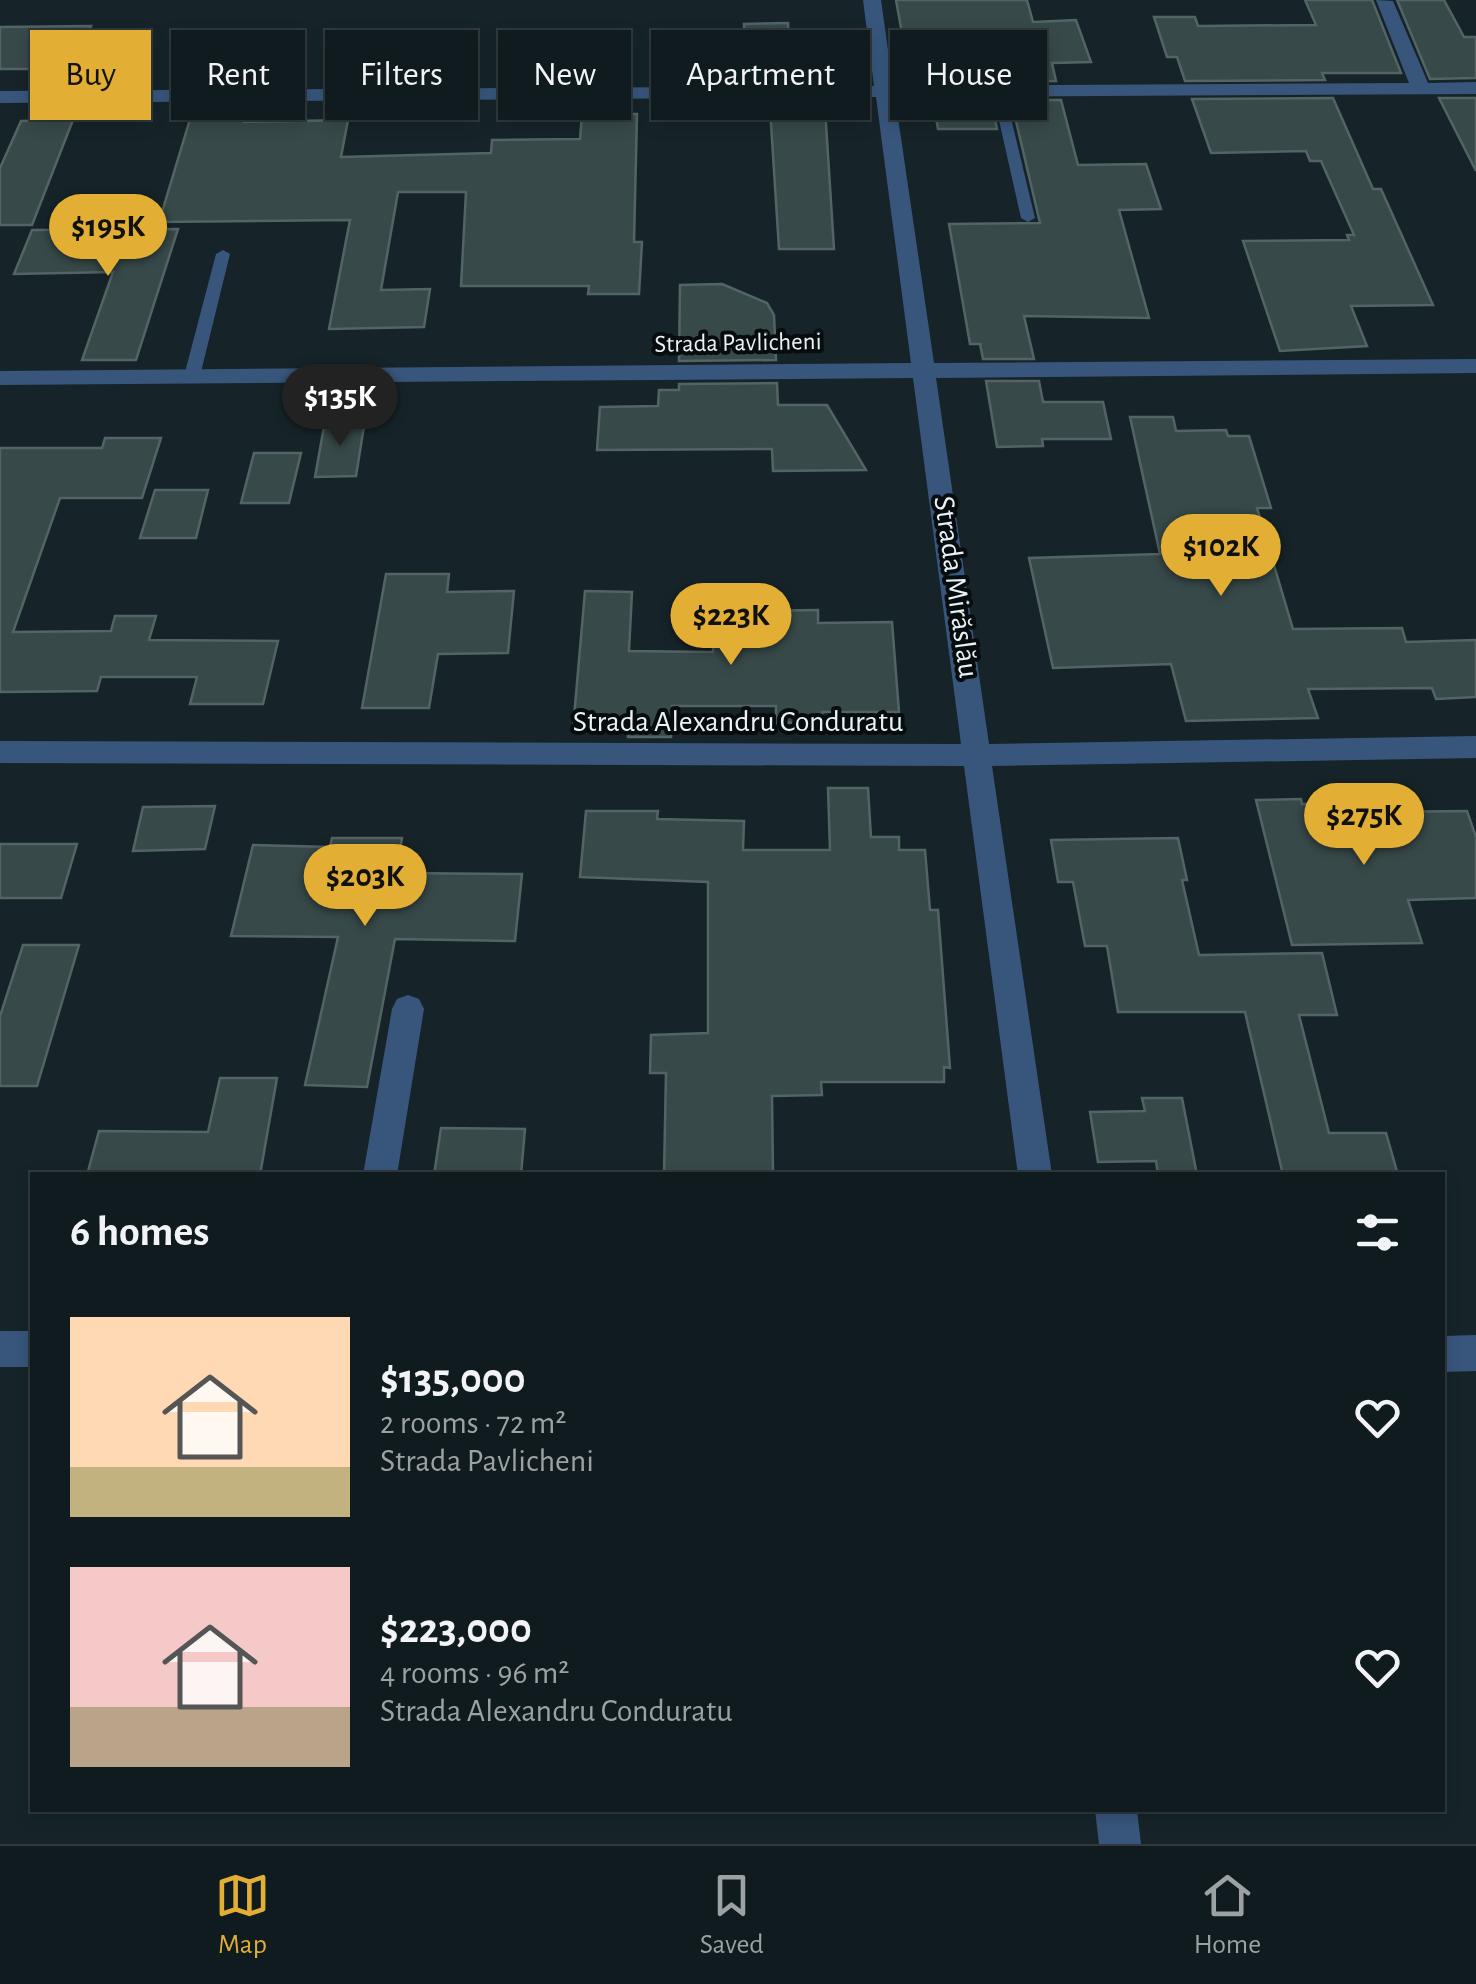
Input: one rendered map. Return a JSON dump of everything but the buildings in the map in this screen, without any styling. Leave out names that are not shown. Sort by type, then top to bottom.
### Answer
[{"type":"street","name":"Strada Mirăslău","points":[[872,0],[980,755],[1035,1172]]},
{"type":"street","points":[[1384,1],[1421,88]]},
{"type":"street","points":[[1047,89],[1476,88]]},
{"type":"street","points":[[0,97],[890,90]]},
{"type":"street","name":"Strada Pavlicheni","points":[[0,378],[1476,366]]},
{"type":"street","name":"Strada Alexandru Conduratu","points":[[0,752],[980,755],[1476,748]]},
{"type":"street","points":[[381,1172],[408,1009]]},
{"type":"street","points":[[0,1349],[30,1350]]},
{"type":"street","points":[[1445,1354],[1476,1353]]},
{"type":"street","points":[[1116,1812],[1120,1844]]},
{"type":"lane","points":[[1005,120],[1028,218]]},
{"type":"lane","points":[[192,376],[223,254]]}]
